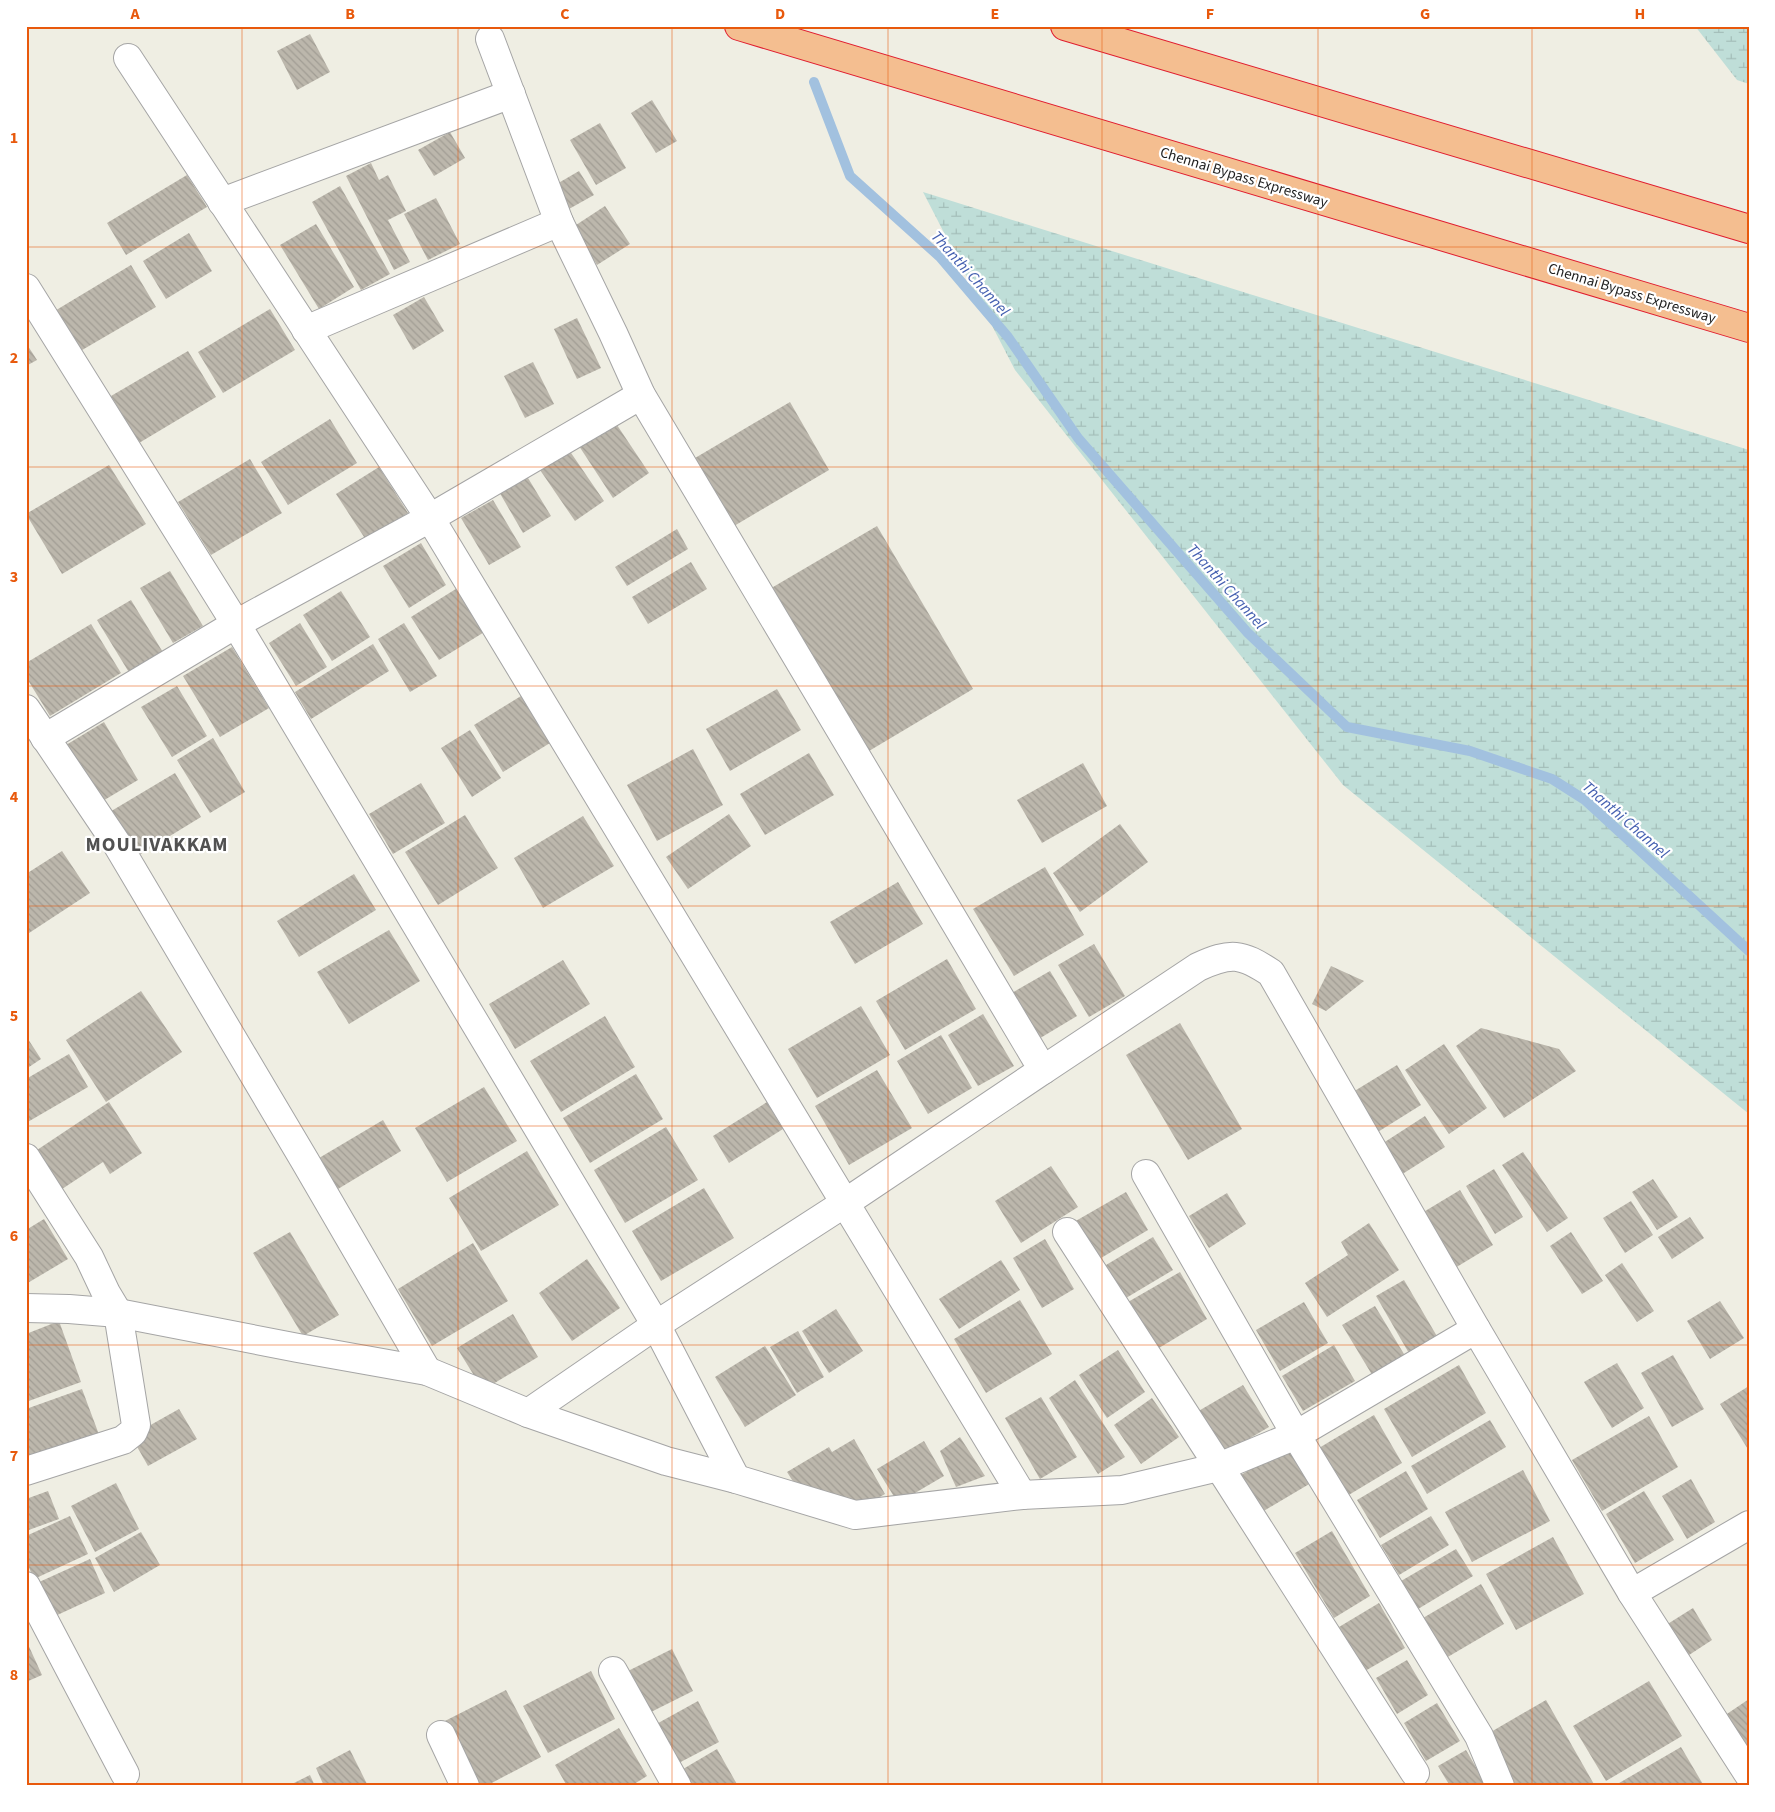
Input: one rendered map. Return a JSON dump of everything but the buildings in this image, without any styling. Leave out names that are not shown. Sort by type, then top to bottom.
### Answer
[{"type":"highway","name":"Chennai Bypass Expressway","points":[[739,26],[1749,328]]},
{"type":"highway","points":[[1065,26],[1749,229]]},
{"type":"street","points":[[490,39],[559,222],[641,395],[1043,1070]]},
{"type":"street","points":[[128,58],[430,518],[1022,1495]]},
{"type":"street","points":[[222,202],[510,94]]},
{"type":"street","points":[[306,330],[559,222]]},
{"type":"street","points":[[26,288],[236,624],[656,1325],[736,1479]]},
{"type":"street","points":[[45,738],[236,624],[430,518],[641,395]]},
{"type":"street","points":[[26,709],[117,844],[306,1161],[427,1371]]},
{"type":"street","points":[[528,1413],[656,1325],[845,1202],[1198,967],[1219,958],[1236,956],[1252,960],[1271,973],[1632,1593],[1749,1775]]},
{"type":"street","points":[[26,1158],[89,1257],[106,1294],[118,1313],[136,1425],[132,1432],[123,1440],[26,1471]]},
{"type":"street","points":[[1146,1174],[1296,1434],[1479,1736],[1500,1786]]},
{"type":"street","points":[[1067,1232],[1415,1773]]},
{"type":"street","points":[[26,1308],[118,1313],[427,1371],[528,1413],[666,1461],[736,1479],[855,1515],[1022,1495],[1122,1490],[1219,1467],[1296,1434],[1476,1328]]},
{"type":"street","points":[[1632,1593],[1749,1525]]},
{"type":"street","points":[[26,1586],[125,1774]]},
{"type":"street","points":[[613,1671],[677,1786]]},
{"type":"street","points":[[440,1735],[465,1786]]},
{"type":"green space","points":[[1695,26],[1749,26],[1749,84],[1737,80]]},
{"type":"green space","points":[[923,192],[1749,450],[1749,1114],[1343,785],[1015,370]]},
{"type":"waterway","name":"Thanthi Channel","points":[[814,82],[850,176],[940,257],[1008,337],[1078,438],[1247,632],[1347,727],[1470,751],[1552,779],[1585,800],[1749,951]]},
{"type":"district","name":"MOULIVAKKAM","points":[[157,844]]}]
